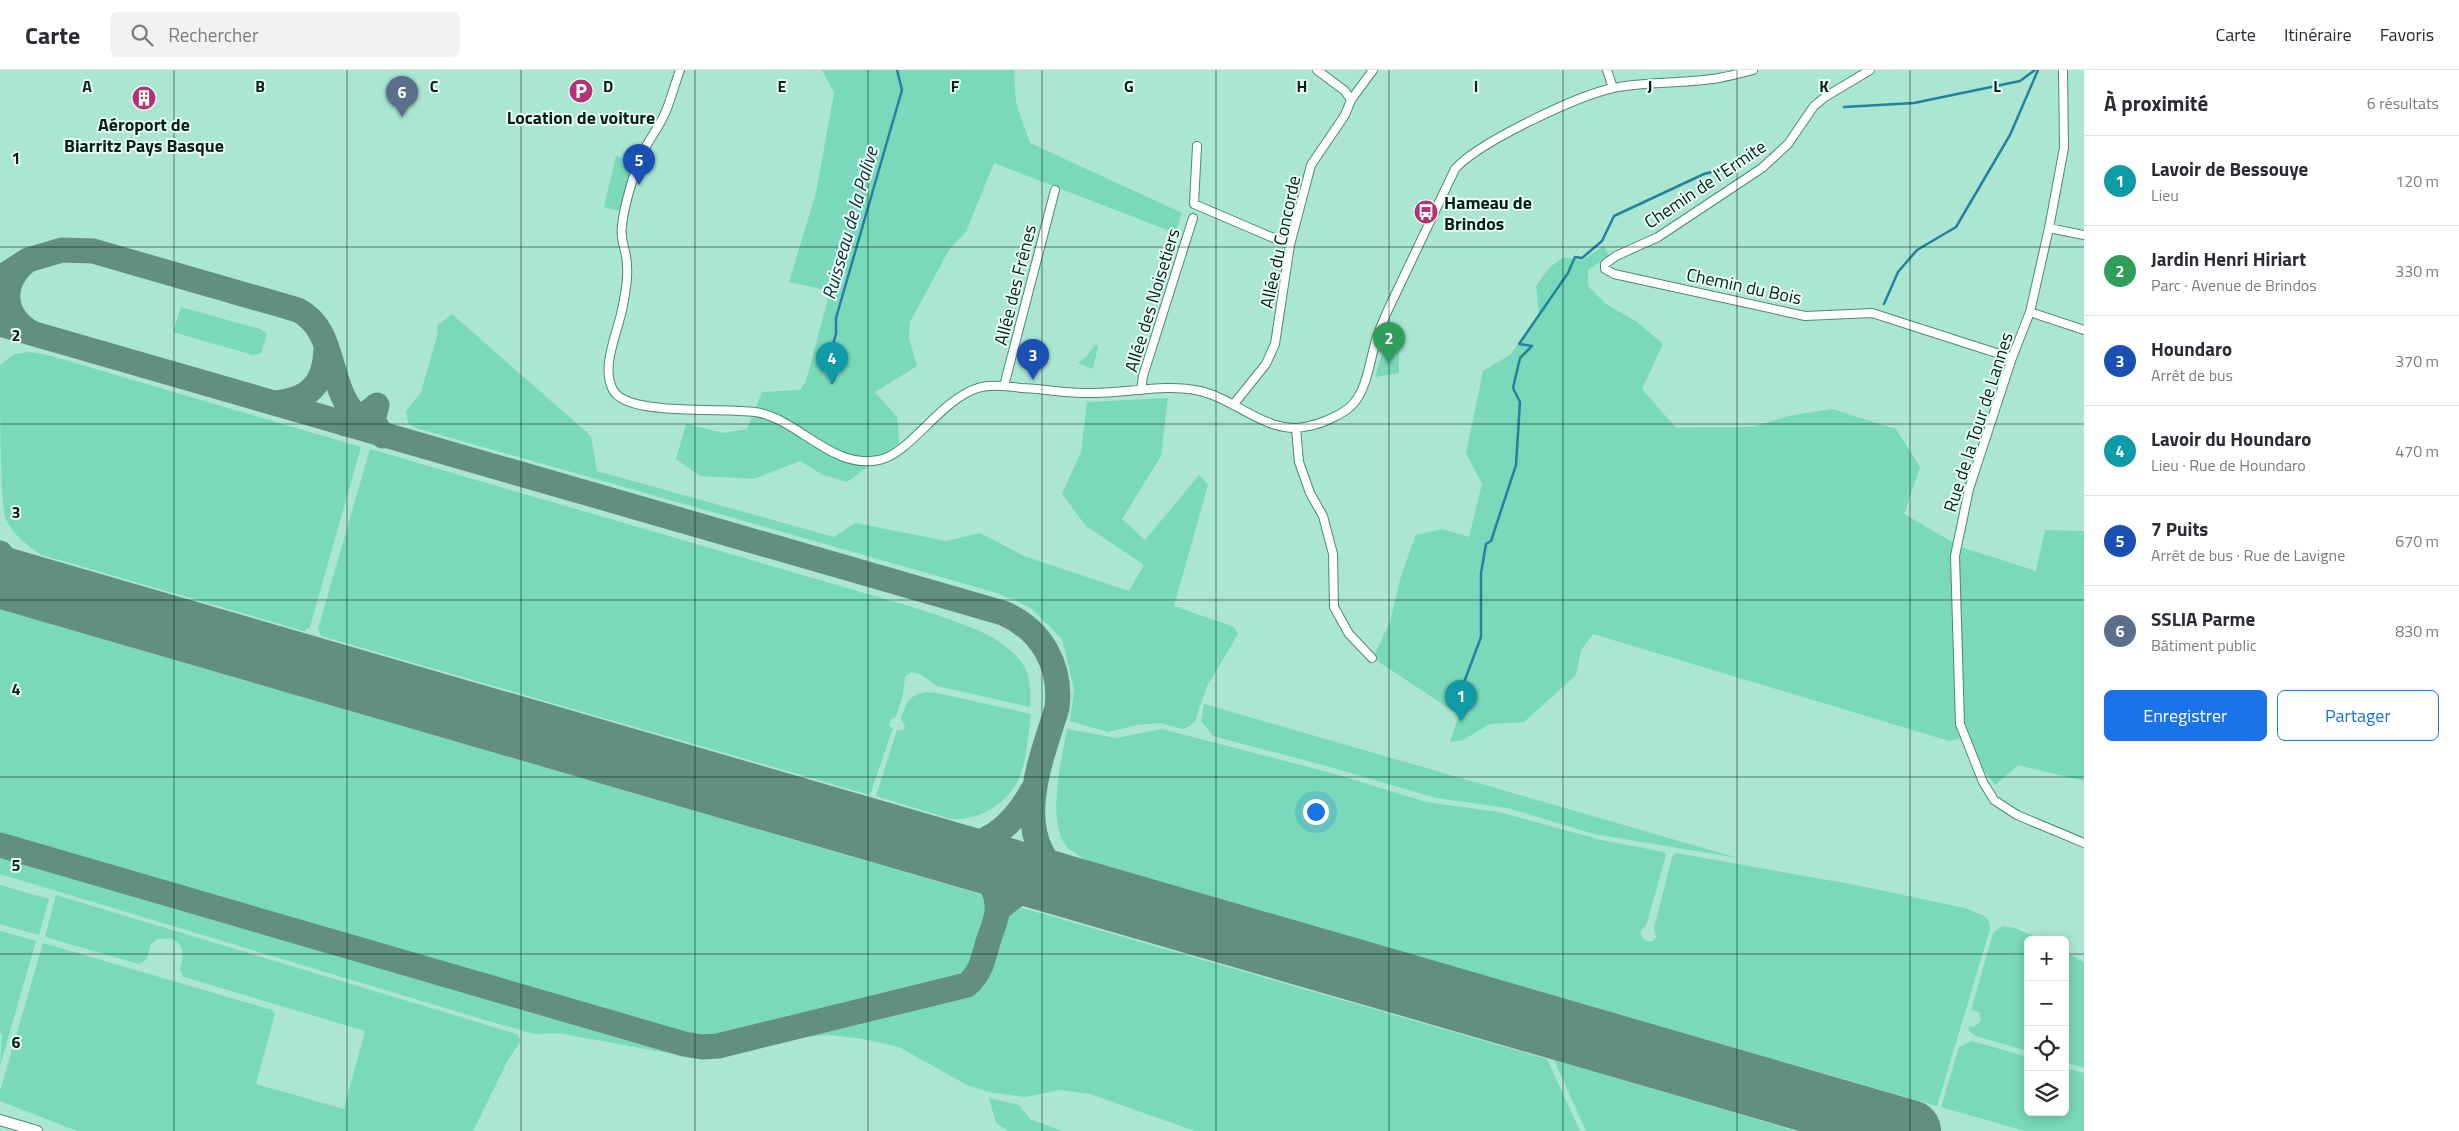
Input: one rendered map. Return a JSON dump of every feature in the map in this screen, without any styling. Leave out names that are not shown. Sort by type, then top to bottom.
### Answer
[{"type":"street","points":[[680,70],[665,113],[642,155],[622,222],[621,237],[627,272],[626,289],[608,371],[613,391],[628,403],[652,407],[758,412],[837,454],[862,462],[883,460],[905,444],[956,398],[979,387],[1004,386],[1090,394],[1180,388],[1201,391],[1262,420],[1282,427],[1296,428],[1313,425],[1347,410],[1355,403],[1387,312],[1455,169],[1465,158],[1480,147],[1572,102],[1613,88],[1720,78],[1752,70]]},
{"type":"street","points":[[1317,70],[1346,91],[1351,100]]},
{"type":"street","name":"Allée du Concorde","points":[[1233,405],[1266,364],[1275,344],[1290,245],[1311,165],[1345,115],[1351,100],[1373,70]]},
{"type":"street","points":[[1607,70],[1613,88]]},
{"type":"street","name":"Chemin de l'Ermite","points":[[1614,274],[1605,269],[1605,264],[1616,256],[1658,237],[1762,168],[1788,144],[1814,106],[1825,96],[1870,70]]},
{"type":"street","name":"Rue de la Tour de Lannes","points":[[2062,70],[2064,148],[2049,228],[2030,312],[2012,358],[1969,489],[1955,556],[1960,724],[1983,782],[1994,800],[2017,815],[2084,843]]},
{"type":"street","points":[[1197,146],[1194,204],[1290,245]]},
{"type":"street","name":"Allée des Frênes","points":[[1004,386],[1055,190]]},
{"type":"street","name":"Allée des Noisetiers","points":[[1141,390],[1144,370],[1185,249],[1193,218]]},
{"type":"street","points":[[2049,228],[2084,235]]},
{"type":"street","name":"Chemin du Bois","points":[[1614,274],[1805,316],[1872,313],[2012,358]]},
{"type":"street","points":[[2030,312],[2084,330]]},
{"type":"street","points":[[1296,428],[1299,462],[1310,493],[1323,516],[1333,554],[1334,607],[1349,634],[1372,658]]},
{"type":"street","points":[[0,1120],[37,1131]]},
{"type":"green space","points":[[822,70],[1014,70],[1016,103],[1030,143],[1182,213],[1175,233],[994,163],[966,232],[950,248],[910,322],[909,338],[917,366],[875,392],[897,417],[899,443],[847,482],[823,475],[800,461],[754,479],[700,476],[676,459],[686,424],[723,433],[747,429],[762,392],[800,390],[806,381],[830,291],[789,282],[816,193],[834,93]]},
{"type":"green space","points":[[616,156],[635,162],[619,211],[604,207]]},
{"type":"green space","points":[[1604,246],[1609,255],[1588,270],[1588,286],[1606,304],[1637,322],[1663,344],[1642,389],[1676,428],[1752,427],[1789,416],[1832,409],[1896,429],[1920,467],[1904,514],[1961,547],[2036,571],[2045,530],[2084,531],[2084,781],[2018,765],[1995,785],[1979,764],[1968,737],[1949,741],[1593,634],[1581,650],[1576,675],[1524,722],[1490,724],[1463,740],[1450,742],[1459,715],[1373,658],[1390,622],[1401,576],[1416,535],[1442,529],[1469,537],[1482,484],[1466,453],[1483,371],[1510,355],[1539,316],[1536,286],[1550,267],[1564,257],[1582,260]]},
{"type":"green space","points":[[181,307],[260,329],[267,334],[261,353],[253,355],[173,332]]},
{"type":"green space","points":[[452,314],[591,436],[597,471],[834,537],[855,523],[946,541],[980,533],[1024,556],[1129,591],[1144,565],[1086,526],[1062,494],[1081,452],[1087,402],[1168,398],[1161,456],[1122,519],[1145,540],[1199,475],[1208,485],[1174,606],[1234,627],[1238,634],[1207,686],[1195,721],[1190,726],[1182,729],[1160,723],[1137,725],[1108,732],[1070,721],[1074,689],[1062,639],[1032,609],[1015,600],[987,590],[416,428],[408,423],[406,411],[421,392],[438,333],[437,326]]},
{"type":"green space","points":[[1095,345],[1098,346],[1093,369],[1078,363],[1086,357]]},
{"type":"green space","points":[[1383,350],[1399,352],[1399,373],[1375,377]]},
{"type":"green space","points":[[29,352],[48,355],[361,447],[310,627],[304,631],[42,555],[21,539],[12,530],[5,518],[3,506],[0,365],[14,354]]},
{"type":"green space","points":[[370,449],[919,609],[972,628],[998,641],[1009,649],[1023,664],[1029,682],[1030,707],[937,686],[920,674],[911,672],[905,677],[903,695],[896,717],[891,719],[889,726],[893,728],[870,795],[321,636],[318,629]]},
{"type":"green space","points":[[0,609],[987,897],[992,909],[990,922],[976,967],[969,978],[949,986],[718,1041],[691,1040],[0,839]]},
{"type":"green space","points":[[926,692],[1031,714],[1026,754],[1020,776],[1008,795],[992,809],[972,817],[951,819],[876,796],[897,730],[903,730],[905,726],[901,719],[907,704],[911,698]]},
{"type":"green space","points":[[1204,704],[1738,858],[1594,834],[1508,808],[1436,798],[1213,736],[1201,721]]},
{"type":"green space","points":[[1067,729],[1116,738],[1162,729],[1335,774],[1426,802],[1499,812],[1601,840],[1664,852],[1666,855],[1646,926],[1640,933],[1644,940],[1648,941],[1653,941],[1656,937],[1654,928],[1672,857],[1676,853],[1861,886],[1964,908],[1983,915],[1989,921],[1990,929],[1937,1106],[1088,861],[1068,848],[1061,837],[1057,823],[1057,790]]},
{"type":"green space","points":[[0,850],[685,1049],[712,1052],[710,1057],[667,1053],[558,1033],[535,1034],[488,1021],[0,874]]},
{"type":"green space","points":[[0,885],[49,899],[39,935],[0,924]]},
{"type":"green space","points":[[56,895],[517,1034],[521,1041],[509,1058],[473,1131],[77,1131],[0,1101],[0,1091],[43,943],[272,1010],[275,1014],[256,1084],[344,1109],[365,1031],[184,977],[180,970],[181,948],[171,938],[157,939],[151,945],[146,960],[139,964],[45,937]]},
{"type":"green space","points":[[1019,907],[1547,1059],[1580,1131],[1195,1131],[1090,1094],[1059,1090],[1026,1097],[993,1093],[967,1085],[899,1047],[863,1039],[830,1035],[805,1037],[741,1052],[733,1048],[969,989],[980,980],[985,972],[998,924],[1010,910]]},
{"type":"green space","points":[[2002,926],[2015,928],[2033,936],[2024,936],[2024,1050],[1976,1036],[1970,1032],[1968,1026],[1974,1027],[1981,1021],[1979,1012],[1971,1010],[1993,933]]},
{"type":"green space","points":[[0,931],[36,941],[0,1066],[2,1034],[0,1033]]},
{"type":"green space","points":[[2069,954],[2084,962],[2084,1068],[2069,1063]]},
{"type":"green space","points":[[1972,1041],[2024,1056],[2024,1116],[2069,1116],[2069,1069],[2084,1073],[2084,1131],[2025,1131],[1941,1107],[1959,1047]]},
{"type":"green space","points":[[1554,1060],[1796,1131],[1586,1131]]},
{"type":"green space","points":[[989,1098],[1019,1105],[1030,1119],[1062,1131],[1008,1131],[996,1123]]},
{"type":"waterway","name":"Ruisseau de la Palive","points":[[832,383],[837,367],[831,351],[836,334],[836,318],[902,90],[897,70]]},
{"type":"waterway","points":[[1844,107],[1914,103],[2020,81],[2035,70]]},
{"type":"waterway","points":[[1884,304],[1898,272],[1917,250],[1956,227],[2010,135],[2038,70]]},
{"type":"waterway","points":[[1462,717],[1466,711],[1463,685],[1481,637],[1481,573],[1486,544],[1491,541],[1516,465],[1520,402],[1513,388],[1520,358],[1532,346],[1519,344],[1568,273],[1575,257],[1582,258],[1602,241],[1614,216],[1704,174],[1731,167]]},
{"type":"taxiway","points":[[28,260],[62,250],[93,251],[298,310],[318,328],[324,339],[336,379],[347,404],[359,418],[375,430]]},
{"type":"taxiway","points":[[0,278],[28,260],[12,278],[8,298],[14,317],[32,333]]},
{"type":"taxiway","points":[[0,324],[1003,613],[1017,620],[1039,639],[1046,651],[1052,664],[1058,693],[1057,708],[1043,751],[1033,798],[1033,821],[1037,843],[1048,863],[1066,880],[1093,894]]},
{"type":"taxiway","points":[[273,403],[296,399],[313,388],[322,372],[326,348]]},
{"type":"taxiway","points":[[345,424],[356,422],[377,405],[373,421],[383,436]]},
{"type":"taxiway","points":[[0,553],[22,575],[68,596]]},
{"type":"taxiway","points":[[938,847],[969,845],[994,835],[1015,816],[1032,791]]},
{"type":"taxiway","points":[[0,845],[684,1044],[702,1047],[718,1046],[967,985],[975,976],[983,960],[997,912],[997,899],[987,879],[980,871],[960,859],[939,850]]},
{"type":"taxiway","points":[[997,911],[1016,895],[1034,888],[1054,887],[1078,891]]},
{"type":"runway","points":[[0,577],[1910,1131]]},
{"type":"place","name":"Location de voiture","points":[[581,91]]},
{"type":"place","name":"Aéroport de Biarritz Pays Basque","points":[[144,98]]},
{"type":"place","name":"SSLIA Parme","points":[[402,117]]},
{"type":"place","name":"7 Puits","points":[[639,185]]},
{"type":"place","name":"Hameau de Brindos","points":[[1426,212]]},
{"type":"place","name":"Jardin Henri Hiriart","points":[[1389,363]]},
{"type":"place","name":"Houndaro","points":[[1033,380]]},
{"type":"place","name":"Lavoir du Houndaro","points":[[832,383]]},
{"type":"place","name":"Lavoir de Bessouye","points":[[1461,721]]}]
